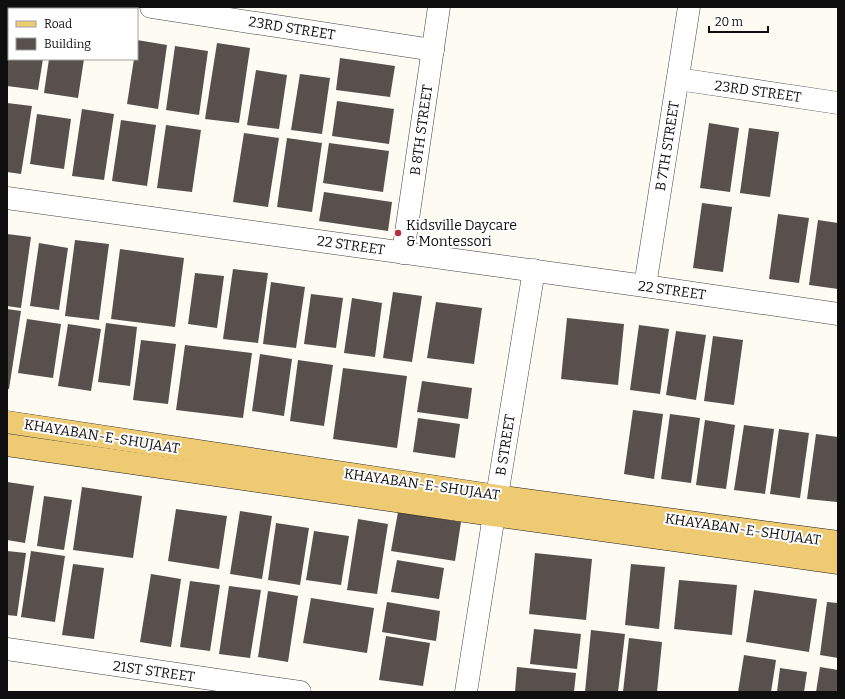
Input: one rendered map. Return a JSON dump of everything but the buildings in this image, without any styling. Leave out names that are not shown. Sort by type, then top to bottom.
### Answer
[{"type":"main road","name":"KHAYABAN-E-SHUJAAT","points":[[7,422],[838,563]]},
{"type":"main road","name":"KHAYABAN-E-SHUJAAT","points":[[7,445],[495,505],[838,542]]},
{"type":"street","name":"23RD STREET","points":[[151,7],[432,50]]},
{"type":"street","name":"B 8TH STREET","points":[[403,252],[439,7]]},
{"type":"street","name":"B 7TH STREET","points":[[644,286],[689,7]]},
{"type":"street","name":"23RD STREET","points":[[678,79],[838,103]]},
{"type":"street","name":"22 STREET","points":[[7,198],[534,270],[838,314]]},
{"type":"street","name":"B STREET","points":[[466,692],[534,270]]},
{"type":"street","name":"21ST STREET","points":[[7,649],[300,692]]},
{"type":"place","name":"Kidsville Daycare & Montessori","points":[[398,233]]}]
